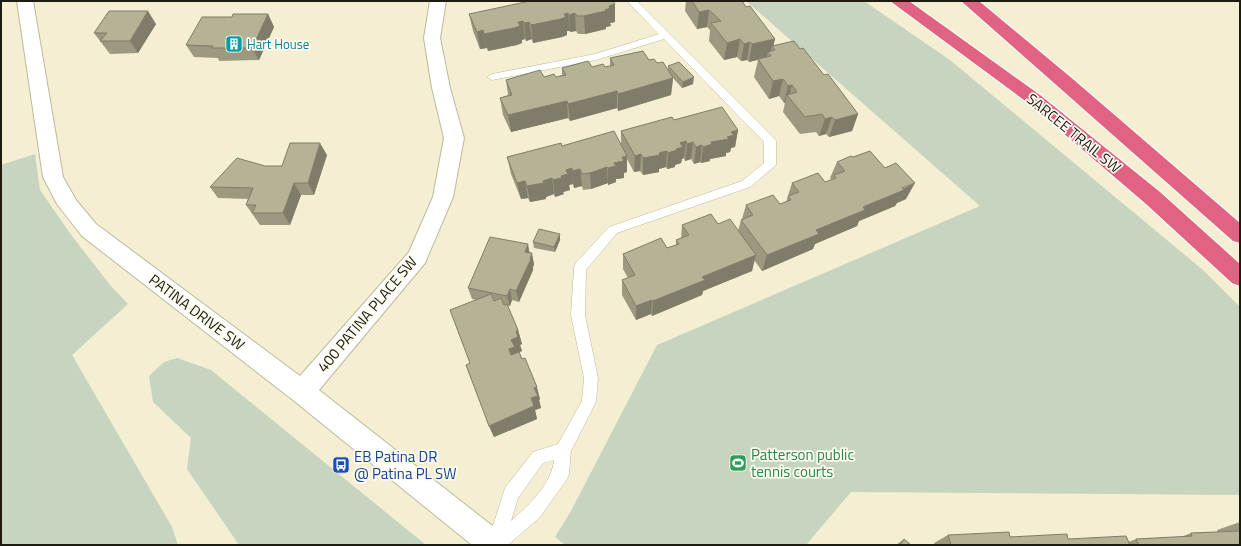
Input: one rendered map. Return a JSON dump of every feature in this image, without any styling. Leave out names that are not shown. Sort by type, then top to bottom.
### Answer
[{"type":"highway","name":"SARCEE TRAIL SW","points":[[898,1],[955,40],[1034,100],[1153,198],[1240,277]]},
{"type":"highway","name":"SARCEE TRAIL SW","points":[[969,1],[1068,84],[1240,235]]},
{"type":"street","name":"PATINA DRIVE SW","points":[[25,1],[53,177],[58,190],[74,213],[89,230],[302,392],[495,545]]},
{"type":"street","name":"400 PATINA PLACE SW","points":[[302,392],[417,257],[443,197],[454,138],[441,88],[432,38],[438,1]]},
{"type":"lane","points":[[495,545],[534,511],[561,474],[563,450],[589,402],[591,378],[578,315],[580,268],[613,230],[746,184],[770,165],[770,141],[632,1]]},
{"type":"lane","points":[[492,77],[596,57],[666,35]]},
{"type":"lane","points":[[495,545],[511,494],[538,457],[563,450]]},
{"type":"green space","points":[[746,1],[864,1],[950,60],[1203,270],[1240,307],[1240,495],[851,492],[806,545],[565,545],[555,537],[571,511],[657,345],[980,206]]},
{"type":"green space","points":[[35,154],[40,190],[72,236],[110,285],[128,304],[72,355],[172,527],[178,545],[1,545],[1,165]]},
{"type":"green space","points":[[177,358],[211,370],[426,545],[239,545],[187,469],[191,438],[153,402],[149,376],[164,362]]},
{"type":"building","points":[[530,1],[613,1],[615,4],[609,6],[610,8],[605,10],[606,11],[584,16],[577,16],[575,13],[569,15],[568,13],[564,14],[566,17],[561,19],[531,25],[529,22],[524,23],[523,21],[518,22],[520,26],[514,28],[484,34],[483,30],[477,32],[469,14]]},
{"type":"building","points":[[692,1],[742,1],[746,7],[750,6],[775,39],[752,44],[750,42],[744,44],[740,39],[727,43],[711,23],[721,21],[709,10],[699,12]]},
{"type":"building","points":[[109,11],[148,11],[130,41],[100,41],[107,33],[94,33]]},
{"type":"building","points":[[233,14],[268,14],[252,48],[212,48],[213,46],[186,45],[202,17],[232,17]]},
{"type":"building","points":[[794,41],[800,49],[803,48],[824,75],[828,74],[858,114],[835,120],[832,117],[825,119],[822,114],[805,117],[787,95],[797,92],[792,85],[788,86],[783,79],[773,81],[758,59],[771,56],[768,52],[775,50],[772,46]]},
{"type":"building","points":[[643,51],[649,60],[654,59],[657,63],[663,62],[673,78],[618,94],[617,91],[568,104],[567,101],[508,115],[500,98],[512,95],[506,80],[540,70],[544,77],[554,74],[556,77],[566,75],[562,68],[588,61],[592,67],[603,64],[605,67],[614,65],[610,58]]},
{"type":"building","points":[[679,62],[694,77],[683,82],[668,66]]},
{"type":"building","points":[[722,107],[738,130],[731,132],[734,135],[727,137],[729,139],[711,142],[712,144],[703,147],[702,145],[696,147],[693,142],[687,144],[686,141],[680,143],[683,147],[676,149],[677,150],[668,153],[667,151],[659,153],[660,155],[643,158],[641,154],[635,156],[621,131],[672,117],[674,120]]},
{"type":"building","points":[[614,131],[627,156],[622,157],[624,161],[614,163],[616,166],[607,167],[590,173],[582,174],[580,169],[572,171],[572,168],[566,170],[568,174],[561,176],[562,178],[553,180],[552,178],[543,181],[544,183],[527,186],[525,181],[517,183],[507,157],[561,143],[562,146]]},
{"type":"building","points":[[290,143],[320,143],[308,183],[294,183],[283,213],[252,213],[256,205],[246,205],[253,188],[210,187],[237,158],[265,166],[282,166]]},
{"type":"building","points":[[870,151],[885,168],[896,163],[915,183],[902,188],[904,190],[863,207],[865,210],[816,230],[819,234],[767,255],[741,220],[753,215],[746,205],[773,195],[780,204],[791,200],[788,196],[799,192],[792,183],[818,173],[825,182],[836,178],[834,175],[845,171],[837,162],[851,156],[853,157]]},
{"type":"building","points":[[711,214],[718,224],[730,219],[756,255],[702,277],[705,280],[653,301],[652,300],[636,306],[622,280],[635,275],[623,254],[661,238],[667,248],[679,244],[676,240],[689,235],[682,225]]},
{"type":"building","points":[[539,229],[560,234],[554,247],[533,242]]},
{"type":"building","points":[[490,237],[528,244],[525,252],[532,253],[531,259],[516,291],[510,289],[507,296],[468,288]]},
{"type":"building","points":[[491,294],[494,301],[501,298],[504,305],[507,304],[518,330],[516,331],[518,337],[511,340],[515,347],[509,349],[511,355],[519,352],[522,359],[525,358],[537,387],[534,388],[538,396],[531,398],[534,406],[489,426],[466,365],[470,363],[450,310]]},
{"type":"building","points":[[1240,531],[1240,545],[1139,545],[1136,539],[1192,536],[1191,533]]},
{"type":"building","points":[[1009,532],[1010,537],[1067,534],[1068,539],[1126,536],[1130,545],[951,545],[948,535]]},
{"type":"building","points":[[904,539],[911,545],[900,545]]},
{"type":"place","name":"Hart House","points":[[234,44]]},
{"type":"place","name":"Patterson public tennis courts","points":[[738,463]]},
{"type":"place","name":"EB Patina DR @ Patina PL SW","points":[[341,465]]}]
